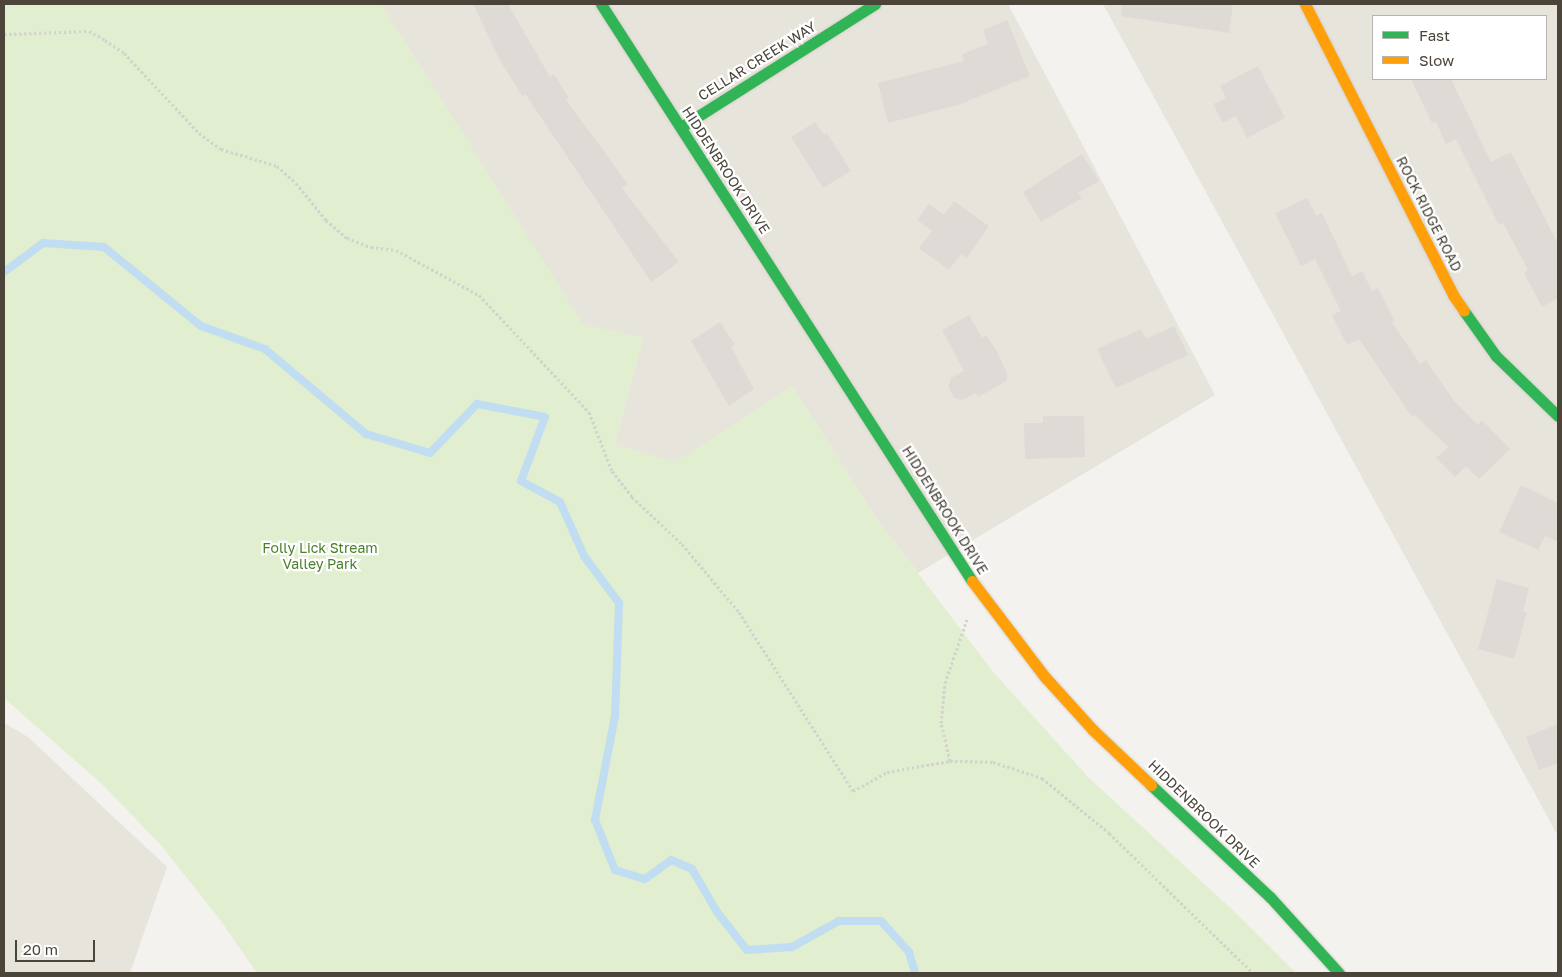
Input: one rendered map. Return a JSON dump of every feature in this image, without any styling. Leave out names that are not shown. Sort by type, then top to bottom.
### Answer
[{"type":"street","name":"HIDDENBROOK DRIVE","points":[[600,4],[988,605],[1045,677],[1093,730],[1270,897],[1339,973]]},
{"type":"street","name":"CELLAR CREEK WAY","points":[[681,127],[875,4]]},
{"type":"street","name":"ROCK RIDGE ROAD","points":[[1305,4],[1458,303],[1496,356],[1534,396],[1558,416]]},
{"type":"path","points":[[4,34],[89,31],[124,54],[199,133],[221,149],[277,166],[296,183],[326,220],[347,238],[371,247],[396,250],[479,295],[589,412],[612,471],[632,497],[682,544],[739,612],[853,791],[887,772],[950,761],[993,762],[1042,778],[1109,833],[1253,973]]},
{"type":"path","points":[[950,761],[941,723],[945,684],[964,621],[988,605]]},
{"type":"shaded area","points":[[381,4],[1008,4],[1215,395],[918,573],[876,518],[792,386],[675,463],[615,444],[643,338],[583,325]]},
{"type":"shaded area","points":[[1103,4],[1558,4],[1558,836]]},
{"type":"shaded area","points":[[4,723],[28,737],[167,867],[130,973],[4,973]]},
{"type":"green space","name":"Folly Lick Stream Valley Park","points":[[4,4],[381,4],[583,324],[643,338],[615,444],[675,462],[792,386],[876,518],[994,673],[1089,778],[1238,915],[1296,973],[257,973],[218,917],[160,844],[103,785],[4,698]]},
{"type":"building","points":[[473,4],[508,4],[550,77],[554,74],[569,98],[566,100],[628,184],[622,188],[679,262],[651,282],[526,95],[522,96],[501,62]]},
{"type":"building","points":[[1122,4],[1233,4],[1229,33],[1121,16]]},
{"type":"building","points":[[1007,20],[1030,76],[958,105],[888,123],[878,83],[964,61],[962,54],[988,44],[983,30]]},
{"type":"building","points":[[1258,66],[1285,118],[1247,138],[1236,116],[1223,123],[1213,104],[1226,98],[1220,86]]},
{"type":"building","points":[[1411,80],[1451,80],[1491,162],[1511,152],[1558,244],[1558,298],[1542,307],[1524,273],[1528,270],[1503,223],[1499,225],[1456,139],[1446,144],[1436,122],[1432,123]]},
{"type":"building","points":[[815,122],[824,135],[827,133],[851,171],[823,188],[791,137]]},
{"type":"building","points":[[1082,154],[1099,181],[1078,193],[1082,198],[1041,222],[1023,192]]},
{"type":"building","points":[[1307,198],[1316,216],[1322,213],[1352,276],[1362,271],[1372,291],[1378,288],[1395,321],[1392,322],[1420,364],[1426,360],[1454,401],[1478,425],[1482,420],[1510,449],[1479,479],[1466,466],[1455,477],[1436,458],[1448,447],[1415,415],[1412,417],[1359,339],[1347,345],[1332,315],[1341,311],[1315,259],[1301,266],[1275,213]]},
{"type":"building","points":[[954,201],[989,226],[967,258],[961,254],[949,270],[919,248],[932,231],[917,220],[929,204],[944,215]]},
{"type":"building","points":[[969,315],[982,338],[986,335],[995,348],[1007,373],[1007,381],[978,397],[976,393],[962,400],[954,398],[948,387],[951,378],[964,371],[942,330]]},
{"type":"building","points":[[720,322],[735,345],[731,347],[754,389],[729,406],[691,341]]},
{"type":"building","points":[[1174,326],[1188,355],[1116,388],[1097,349],[1141,329],[1146,339]]},
{"type":"building","points":[[1043,416],[1084,416],[1085,457],[1025,459],[1024,423],[1043,423]]},
{"type":"building","points":[[1521,485],[1558,503],[1558,542],[1545,536],[1538,550],[1499,532]]},
{"type":"building","points":[[1497,579],[1529,588],[1523,612],[1527,612],[1514,659],[1478,649]]},
{"type":"building","points":[[1558,724],[1558,763],[1539,770],[1526,737]]},
{"type":"waterway","points":[[4,272],[43,243],[104,247],[201,326],[265,349],[366,434],[430,453],[477,404],[545,417],[521,481],[560,502],[584,556],[619,603],[615,716],[595,820],[615,870],[645,879],[671,860],[692,869],[717,912],[747,950],[792,947],[839,921],[881,921],[909,952],[915,973]]},
{"type":"traffic: fast","points":[[601,4],[972,581]]},
{"type":"traffic: fast","points":[[681,127],[875,4]]},
{"type":"traffic: fast","points":[[1464,311],[1496,356],[1558,416]]},
{"type":"traffic: fast","points":[[1151,785],[1270,897],[1339,973]]},
{"type":"traffic: slow","points":[[1305,4],[1453,295],[1464,311]]},
{"type":"traffic: slow","points":[[972,581],[1045,677],[1093,730],[1151,785]]}]
